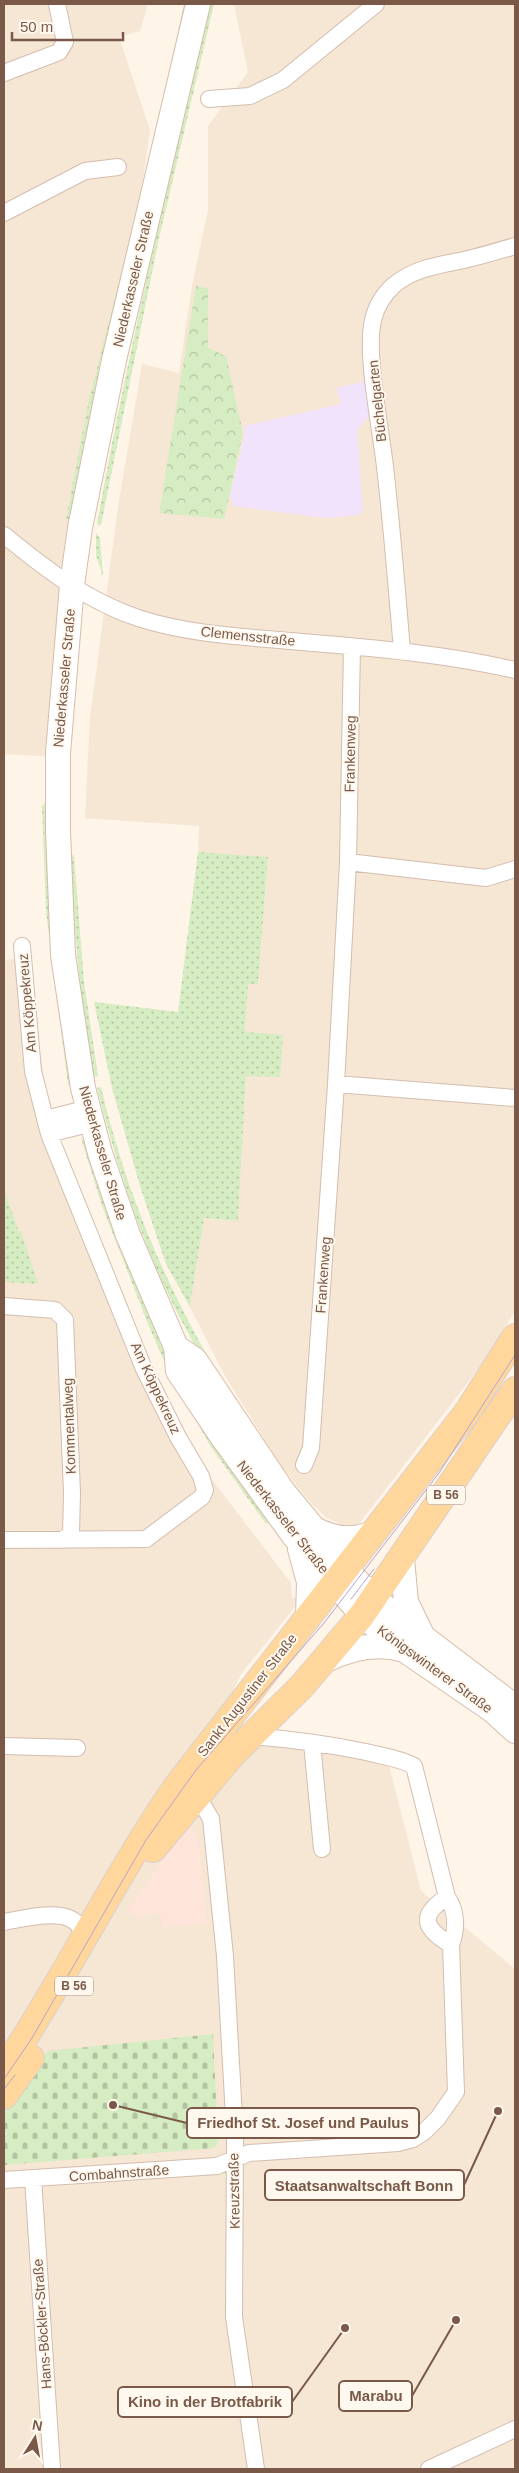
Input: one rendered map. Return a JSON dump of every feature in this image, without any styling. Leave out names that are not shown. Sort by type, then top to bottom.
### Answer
[{"type":"main road","name":"Niederkasseler Straße","points":[[198,4],[114,360],[80,528],[72,585],[58,753],[58,831],[62,955],[83,1088],[90,1116],[128,1235],[176,1347],[195,1360],[282,1490],[303,1532],[341,1577]]},
{"type":"main road","name":"Sankt Augustiner Straße","points":[[4,2070],[27,2035],[142,1837],[177,1786],[468,1411],[515,1336]]},
{"type":"main road","name":"Sankt Augustiner Straße","points":[[4,2096],[41,2044],[156,1844],[250,1736],[277,1713],[326,1660],[369,1607],[515,1390]]},
{"type":"main road","points":[[308,1617],[310,1596],[303,1532],[347,1539],[361,1538],[375,1532]]},
{"type":"main road","points":[[326,1660],[345,1652],[368,1646],[414,1644],[406,1602],[402,1559]]},
{"type":"main road","name":"Königswinterer Straße","points":[[341,1577],[369,1607],[515,1731]]},
{"type":"main road","name":"Königswinterer Straße","points":[[414,1644],[515,1708]]},
{"type":"street","points":[[4,74],[59,52],[64,42],[58,4]]},
{"type":"street","points":[[209,99],[250,96],[283,80],[376,4]]},
{"type":"street","points":[[4,214],[85,171],[118,167]]},
{"type":"street","name":"Büchelgarten","points":[[402,651],[392,525],[372,356],[373,321],[381,301],[393,286],[409,274],[436,264],[465,260],[515,246]]},
{"type":"street","name":"Clemensstraße","points":[[4,535],[46,570],[101,602],[138,618],[181,629],[402,651],[470,660],[515,670]]},
{"type":"street","name":"Frankenweg","points":[[304,1465],[311,1448],[336,1084],[348,862],[352,646]]},
{"type":"street","points":[[348,862],[486,878],[515,869]]},
{"type":"street","name":"Am Köppekreuz","points":[[22,946],[33,1071],[47,1127],[144,1369],[174,1430],[201,1476],[205,1490],[202,1497],[146,1539],[62,1540]]},
{"type":"street","points":[[336,1084],[515,1098]]},
{"type":"street","points":[[47,1127],[90,1116]]},
{"type":"street","name":"Kommentalweg","points":[[4,1306],[55,1310],[65,1320],[72,1493],[71,1534],[62,1540]]},
{"type":"street","points":[[4,1540],[62,1540]]},
{"type":"street","points":[[250,1736],[312,1743],[322,1850]]},
{"type":"street","name":"Combahnstraße","points":[[4,2180],[217,2166],[249,2153],[398,2143],[413,2139],[424,2132],[438,2118],[456,2092],[451,1945],[456,1924],[452,1904],[447,1897],[414,1766],[403,1760],[312,1743]]},
{"type":"street","points":[[4,1746],[77,1748]]},
{"type":"street","name":"Kreuzstraße","points":[[197,1795],[211,1819],[226,1956],[234,2094],[234,2317],[256,2469]]},
{"type":"street","points":[[447,1897],[432,1908],[428,1914],[428,1922],[430,1930],[451,1945]]},
{"type":"street","points":[[4,1922],[48,1915],[73,1920],[80,1926],[82,1940]]},
{"type":"street","name":"Hans-Böckler-Straße","points":[[33,2178],[52,2469]]},
{"type":"street","points":[[429,2469],[515,2429]]},
{"type":"shaded area","points":[[4,4],[148,4],[140,31],[119,37],[150,130],[60,757],[4,754]]},
{"type":"shaded area","points":[[234,4],[515,4],[515,1311],[482,1364],[358,1525],[348,1527],[327,1518],[311,1503],[281,1466],[224,1374],[190,1307],[204,1218],[238,1221],[246,1075],[280,1077],[245,1032],[248,983],[258,984],[268,858],[198,852],[199,826],[85,818],[90,718],[118,507],[142,364],[179,373],[192,286],[208,210],[208,126],[248,72]]},
{"type":"shaded area","points":[[367,381],[370,415],[357,430],[363,511],[359,515],[325,518],[233,506],[230,496],[245,433],[244,426],[341,404],[337,388]]},
{"type":"shaded area","points":[[28,957],[47,1104],[77,1189],[169,1412],[210,1477],[291,1583],[292,1598],[301,1599],[241,1674],[228,1701],[207,1729],[389,1765],[421,1891],[515,1969],[515,2469],[4,2469],[4,960]]},
{"type":"shaded area","points":[[190,1829],[196,1833],[198,1838],[207,1924],[162,1927],[161,1914],[146,1914],[142,1919],[127,1911],[184,1831]]},
{"type":"green space","points":[[184,4],[189,4],[95,394],[70,521],[66,518],[89,400],[151,155]]},
{"type":"green space","points":[[210,4],[214,4],[158,243],[101,525],[97,524],[122,394]]},
{"type":"green space","points":[[196,286],[208,288],[208,348],[226,356],[243,433],[224,519],[159,513]]},
{"type":"green space","points":[[96,533],[100,538],[103,577],[96,555]]},
{"type":"green space","points":[[45,803],[49,905],[72,1085],[68,1085],[46,911],[42,806]]},
{"type":"green space","points":[[198,852],[268,857],[258,984],[248,984],[245,1032],[283,1035],[280,1077],[246,1076],[238,1221],[204,1218],[190,1307],[166,1264],[140,1186],[112,1088],[94,1002],[178,1012]]},
{"type":"green space","points":[[71,854],[74,856],[84,982],[98,1076],[94,1077],[78,966]]},
{"type":"green space","points":[[101,1087],[123,1166],[151,1241],[185,1314],[225,1386],[195,1346],[154,1263],[132,1207],[114,1149],[97,1088]]},
{"type":"green space","points":[[81,1138],[86,1144],[104,1202],[175,1375],[230,1469],[269,1521],[266,1524],[211,1447],[171,1377],[102,1206]]},
{"type":"green space","points":[[4,1190],[19,1232],[21,1231],[38,1284],[4,1282]]},
{"type":"green space","points":[[213,2034],[218,2143],[214,2148],[4,2165],[4,2113],[48,2051]]},
{"type":"tram line","points":[[4,2079],[32,2038],[146,1840],[196,1770],[324,1623],[439,1473],[515,1355]]},
{"type":"tram line","points":[[351,1599],[374,1569]]},
{"type":"tram line","points":[[4,2089],[15,2075]]},
{"type":"place","name":"Friedhof St. Josef und Paulus","points":[[113,2105]]},
{"type":"place","name":"Staatsanwaltschaft Bonn","points":[[498,2111]]},
{"type":"place","name":"Marabu","points":[[456,2320]]},
{"type":"place","name":"Kino in der Brotfabrik","points":[[345,2328]]}]
